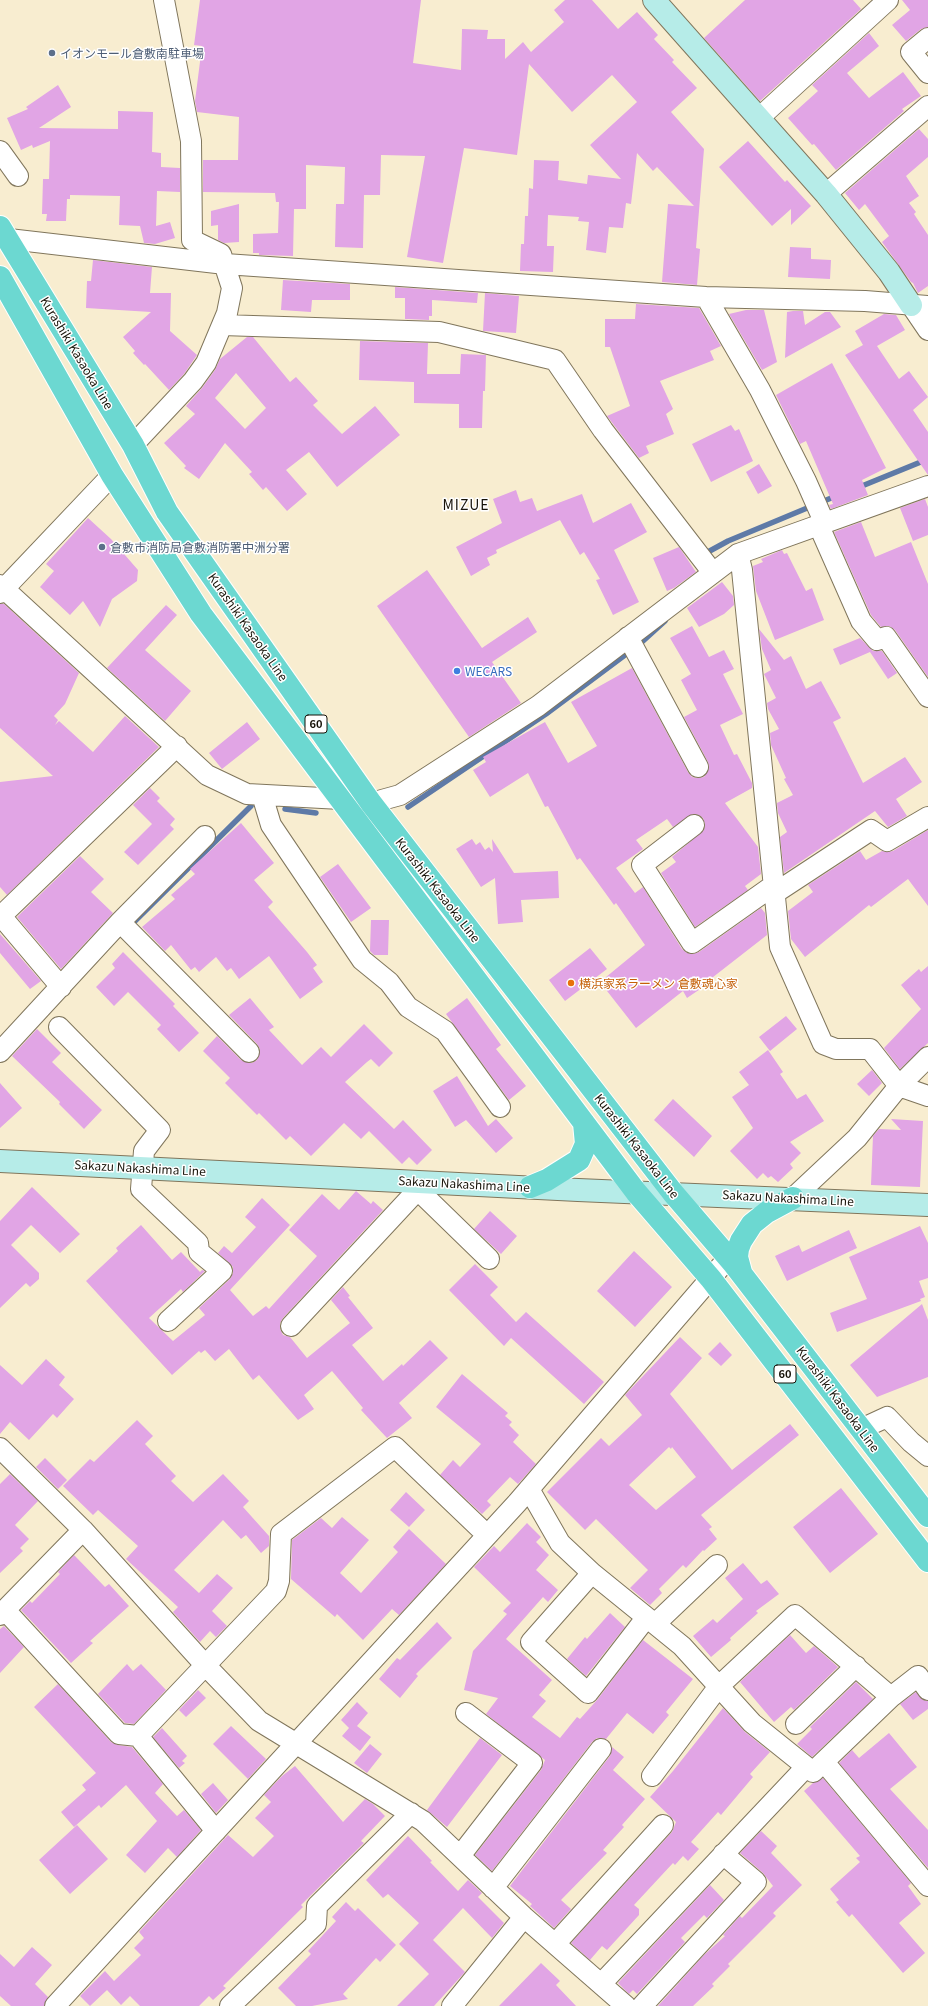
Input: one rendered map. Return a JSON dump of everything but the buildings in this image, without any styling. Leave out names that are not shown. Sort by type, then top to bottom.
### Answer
[{"type":"main road","points":[[654,0],[826,194],[889,272],[919,306]]},
{"type":"main road","name":"Kurashiki Kasaoka Line","points":[[2,235],[133,445],[167,512],[371,802],[673,1193],[736,1260],[861,1429],[928,1516]]},
{"type":"main road","name":"Kurashiki Kasaoka Line","points":[[0,277],[112,475],[201,614],[636,1192],[710,1279],[928,1561]]},
{"type":"main road","points":[[530,1187],[547,1180],[579,1160],[586,1144],[584,1122]]},
{"type":"main road","name":"Sakazu Nakashima Line","points":[[0,1161],[142,1168],[422,1186],[530,1187],[928,1205]]},
{"type":"main road","points":[[736,1260],[741,1241],[752,1224],[767,1212],[793,1198]]},
{"type":"street","points":[[133,445],[193,381],[206,363],[222,325],[232,288],[222,254],[192,240],[191,141],[164,0]]},
{"type":"street","points":[[759,118],[888,0]]},
{"type":"street","points":[[928,38],[911,52],[928,73]]},
{"type":"street","points":[[826,194],[928,106]]},
{"type":"street","points":[[0,151],[18,176]]},
{"type":"street","points":[[2,235],[225,264],[706,297],[865,301],[919,306],[928,330]]},
{"type":"street","points":[[706,297],[760,390],[820,520],[861,621],[877,640],[886,637],[928,697]]},
{"type":"street","points":[[222,325],[439,332],[555,360],[602,430],[713,573]]},
{"type":"street","points":[[112,475],[1,589],[177,746],[207,775],[247,794],[371,802],[400,795],[538,706],[738,554],[820,520],[928,486]]},
{"type":"street","points":[[738,554],[742,570],[780,947],[822,1044],[836,1049],[870,1049],[899,1086],[928,1096]]},
{"type":"street","points":[[628,637],[698,767]]},
{"type":"street","points":[[61,987],[2,916],[177,746]]},
{"type":"street","points":[[262,795],[271,825],[362,960],[389,982],[408,1007],[445,1031],[500,1107]]},
{"type":"street","points":[[694,825],[642,865],[692,943],[774,889],[871,830],[886,841],[928,817]]},
{"type":"street","points":[[0,1052],[120,922],[205,836]]},
{"type":"street","points":[[120,922],[249,1052]]},
{"type":"street","points":[[59,1027],[160,1130],[144,1151],[141,1189],[198,1243],[199,1252],[222,1271],[168,1321]]},
{"type":"street","points":[[793,1198],[858,1138],[899,1086],[928,1057]]},
{"type":"street","points":[[291,1326],[422,1186],[489,1258]]},
{"type":"street","points":[[55,2006],[529,1489],[710,1279],[736,1260]]},
{"type":"street","points":[[861,1429],[887,1417],[911,1442],[928,1456]]},
{"type":"street","points":[[138,1736],[276,1591],[279,1581],[281,1534],[395,1447],[487,1535]]},
{"type":"street","points":[[0,1448],[83,1530],[206,1666],[259,1720],[423,1821],[524,1917],[626,2006]]},
{"type":"street","points":[[529,1489],[560,1543],[592,1573],[682,1646],[752,1723],[815,1764],[928,1886]]},
{"type":"street","points":[[83,1530],[3,1612],[119,1734],[138,1736],[216,1831]]},
{"type":"street","points":[[592,1573],[531,1642],[588,1693],[651,1621],[717,1565]]},
{"type":"street","points":[[652,1776],[719,1686],[795,1615],[891,1697]]},
{"type":"street","points":[[796,1724],[856,1666]]},
{"type":"street","points":[[600,1984],[723,1854],[815,1764],[891,1697],[918,1676],[928,1690]]},
{"type":"street","points":[[460,1856],[532,1763],[466,1713]]},
{"type":"street","points":[[493,1888],[601,1749]]},
{"type":"street","points":[[230,2006],[316,1924],[317,1906],[411,1813]]},
{"type":"street","points":[[555,1944],[663,1826]]},
{"type":"street","points":[[642,2006],[756,1882],[723,1854]]},
{"type":"street","points":[[452,2006],[524,1917]]},
{"type":"waterway","points":[[857,488],[928,459]]},
{"type":"waterway","points":[[706,553],[728,541],[836,496]]},
{"type":"waterway","points":[[643,641],[665,621]]},
{"type":"waterway","points":[[408,807],[546,714],[629,652]]},
{"type":"waterway","points":[[135,921],[251,806]]},
{"type":"waterway","points":[[285,809],[316,813]]},
{"type":"place","name":"イオンモール倉敷南駐車場","points":[[52,53]]},
{"type":"place","name":"倉敷市消防局倉敷消防署中洲分署","points":[[102,547]]},
{"type":"place","name":"WECARS","points":[[457,671]]},
{"type":"place","name":"横浜家系ラーメン 倉敷魂心家","points":[[571,983]]},
{"type":"district","name":"MIZUE","points":[[466,505]]}]
